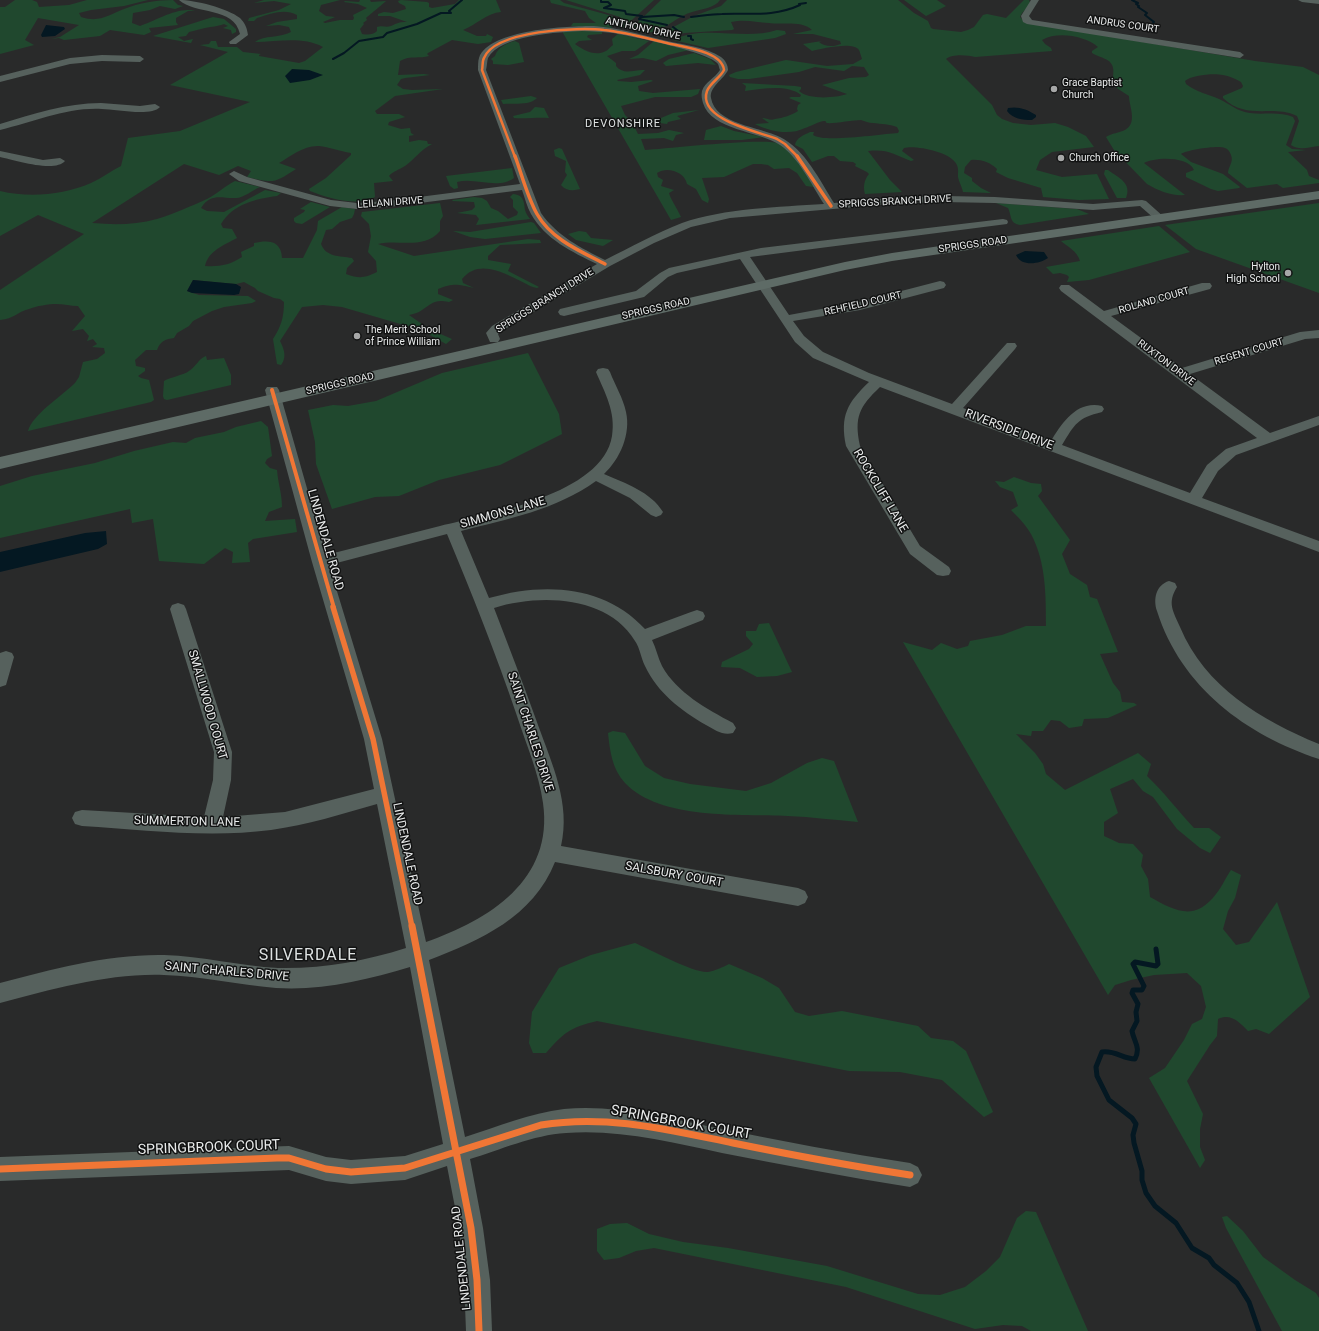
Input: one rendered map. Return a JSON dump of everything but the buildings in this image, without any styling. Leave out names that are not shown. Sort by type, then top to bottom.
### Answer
[{"type":"main road","name":"SPRIGGS ROAD","points":[[0,463],[494,339],[761,280],[1152,211],[1319,188]]},
{"type":"main road","name":"SPRIGGS ROAD","points":[[1152,211],[1319,195]]},
{"type":"main road","name":"SPRIGGS ROAD","points":[[0,452],[273,395],[761,280]]},
{"type":"street","points":[[183,0],[227,14],[239,22],[244,29],[244,35],[233,42]]},
{"type":"street","name":"ANDRUS COURT","points":[[1035,0],[1025,16],[1026,20],[1030,22],[1240,55]]},
{"type":"street","points":[[1302,0],[1319,2]]},
{"type":"street","name":"ANTHONY DRIVE","points":[[605,264],[563,241],[545,227],[536,213],[482,72],[482,60],[493,47],[521,35],[556,30],[593,28],[619,32],[689,48],[710,55],[720,61],[724,66],[723,72],[710,86],[707,94],[708,103],[712,109],[731,123],[776,139],[789,146],[831,206]]},
{"type":"street","points":[[0,79],[70,61],[102,58],[140,59]]},
{"type":"street","points":[[0,127],[68,109],[104,106],[145,109],[155,107]]},
{"type":"street","points":[[0,154],[43,163],[60,161]]},
{"type":"street","name":"LEILANI DRIVE","points":[[234,174],[244,179],[330,203],[357,206],[388,204],[525,187]]},
{"type":"street","name":"SPRIGGS BRANCH DRIVE","points":[[494,339],[494,331],[522,313],[605,264],[650,241],[699,222],[748,212],[944,199],[999,200],[1152,211]]},
{"type":"street","points":[[564,312],[640,294],[649,288],[661,276],[673,270],[744,254],[1003,222]]},
{"type":"street","name":"RIVERSIDE DRIVE","points":[[744,254],[799,339],[818,355],[878,381],[1319,547]]},
{"type":"street","name":"REHFIELD COURT","points":[[785,319],[860,306],[940,285]]},
{"type":"street","name":"ROLAND COURT","points":[[1103,315],[1206,286]]},
{"type":"street","name":"RUXTON DRIVE","points":[[1065,288],[1267,438]]},
{"type":"street","name":"REGENT COURT","points":[[1180,373],[1304,335],[1319,334]]},
{"type":"street","points":[[955,409],[1010,346]]},
{"type":"street","name":"SIMMONS LANE","points":[[320,562],[543,503],[563,494],[594,475],[610,458],[616,448],[620,428],[618,409],[603,372]]},
{"type":"street","name":"ROCKCLIFF LANE","points":[[878,381],[860,398],[851,414],[850,434],[854,446],[916,550],[927,561],[943,571]]},
{"type":"street","name":"LINDENDALE ROAD","points":[[273,395],[320,562],[373,739],[418,955],[471,1228],[477,1280],[479,1331]]},
{"type":"street","points":[[1054,447],[1076,415],[1086,410],[1097,409]]},
{"type":"street","points":[[1194,499],[1212,468],[1223,457],[1240,447],[1319,420]]},
{"type":"street","points":[[594,475],[633,492],[649,504],[656,512]]},
{"type":"street","name":"SAINT CHARLES DRIVE","points":[[0,993],[50,979],[89,972],[126,967],[163,965],[197,967],[258,977],[294,978],[335,975],[378,966],[418,955],[461,939],[502,915],[523,897],[544,870],[550,853],[554,820],[550,790],[506,659],[452,528]]},
{"type":"street","points":[[1169,587],[1163,597],[1165,611],[1181,648],[1191,664],[1203,678],[1225,699],[1257,722],[1279,734],[1319,752]]},
{"type":"street","points":[[485,605],[522,595],[537,594],[574,597],[601,605],[616,613],[628,622],[642,637],[654,667],[674,693],[690,707],[727,728]]},
{"type":"street","name":"SMALLWOOD COURT","points":[[178,609],[223,752],[224,768],[222,786],[212,825]]},
{"type":"street","points":[[642,637],[697,616]]},
{"type":"street","points":[[0,680],[6,657]]},
{"type":"street","name":"SUMMERTON LANE","points":[[82,818],[212,825],[242,824],[295,817],[385,794]]},
{"type":"street","name":"SALSBURY COURT","points":[[550,853],[798,897]]},
{"type":"street","name":"SPRINGBROOK COURT","points":[[0,1169],[277,1158],[300,1160],[332,1170],[351,1172],[377,1171],[405,1168],[541,1125],[564,1121],[587,1120],[672,1130],[838,1164],[910,1175]]},
{"type":"green space","points":[[15,0],[32,0],[37,2],[39,7],[69,5],[87,0],[148,0],[124,6],[79,13],[81,17],[88,19],[104,18],[124,9],[154,1],[173,0],[178,5],[183,6],[175,9],[160,6],[150,10],[133,13],[132,23],[140,26],[175,12],[189,10],[195,11],[188,11],[176,18],[178,25],[149,28],[151,32],[144,35],[110,30],[100,36],[64,40],[59,38],[51,39],[60,37],[79,25],[38,18],[25,40],[34,45],[0,54],[0,7],[5,7]]},
{"type":"green space","points":[[264,0],[340,0],[321,5],[319,11],[326,16],[335,17],[323,22],[325,23],[340,20],[353,20],[353,15],[367,8],[358,4],[344,2],[345,1],[386,1],[366,18],[367,20],[363,23],[364,24],[360,29],[362,34],[366,35],[377,31],[377,27],[389,27],[398,23],[407,22],[390,16],[378,16],[378,14],[384,12],[393,13],[406,9],[405,6],[399,3],[398,1],[401,0],[427,2],[429,3],[429,7],[432,8],[455,4],[459,0],[496,0],[501,12],[486,17],[463,30],[477,36],[486,36],[487,34],[493,37],[491,42],[478,44],[452,40],[428,53],[427,54],[429,56],[407,58],[400,61],[398,75],[430,75],[401,79],[397,85],[403,89],[443,89],[395,96],[375,111],[377,114],[399,114],[405,117],[389,122],[388,125],[401,129],[410,128],[411,133],[414,135],[409,136],[409,142],[419,140],[427,141],[428,144],[432,144],[405,166],[391,174],[389,176],[393,181],[374,183],[375,197],[368,200],[351,201],[334,199],[310,191],[309,189],[326,178],[351,155],[351,153],[331,148],[313,146],[298,152],[279,163],[296,169],[278,180],[273,181],[247,177],[251,171],[238,166],[219,175],[184,164],[92,223],[124,224],[157,219],[207,199],[235,181],[260,187],[239,198],[213,198],[205,203],[201,208],[207,211],[224,212],[265,190],[281,193],[277,196],[253,201],[238,207],[226,217],[221,224],[223,228],[232,229],[237,238],[213,252],[209,256],[205,266],[220,266],[229,264],[242,257],[241,252],[254,246],[254,243],[264,242],[273,243],[276,245],[281,252],[282,258],[303,258],[317,230],[318,221],[342,207],[355,209],[352,218],[340,222],[332,229],[326,230],[321,244],[330,254],[352,258],[354,261],[347,268],[346,274],[355,277],[362,277],[369,276],[377,272],[376,261],[368,252],[371,236],[369,224],[361,216],[362,212],[440,203],[443,216],[440,221],[440,231],[434,237],[419,242],[378,244],[414,256],[528,239],[540,240],[541,243],[500,245],[488,256],[488,260],[511,264],[508,271],[539,287],[533,287],[497,271],[478,269],[470,272],[462,279],[463,283],[474,288],[456,285],[438,289],[438,294],[453,300],[449,302],[434,302],[419,312],[409,315],[429,329],[452,339],[446,344],[421,330],[342,307],[323,305],[302,307],[280,341],[284,350],[284,359],[281,365],[277,364],[273,339],[282,322],[284,302],[280,299],[258,291],[244,282],[236,284],[193,280],[187,291],[199,295],[248,296],[256,301],[252,303],[224,307],[212,311],[193,321],[189,326],[177,333],[174,338],[164,341],[160,344],[157,350],[146,350],[135,360],[136,366],[145,368],[145,371],[138,376],[149,380],[154,400],[151,402],[28,431],[36,418],[75,383],[79,377],[83,362],[97,359],[105,353],[104,348],[92,347],[97,344],[93,339],[87,341],[89,336],[83,329],[72,331],[85,316],[78,306],[56,304],[42,305],[0,320],[0,290],[84,234],[38,215],[0,236],[0,191],[34,195],[58,193],[81,187],[121,166],[128,138],[180,131],[250,102],[170,85],[228,52],[200,45],[209,44],[211,41],[216,41],[218,47],[237,47],[243,52],[261,54],[259,56],[299,63],[305,61],[323,47],[307,42],[290,40],[255,42],[263,38],[291,32],[289,27],[279,25],[266,26],[277,22],[297,19],[297,15],[282,12],[272,13],[257,18],[254,21],[248,21],[249,18],[279,10],[291,4],[274,1],[254,3]]},
{"type":"green space","points":[[550,0],[560,0],[564,3],[612,16],[619,21],[611,28],[571,26],[573,23],[596,23],[589,18],[585,11],[551,3]]},
{"type":"green space","points":[[566,0],[654,0],[623,28],[618,27],[623,21],[620,17]]},
{"type":"green space","points":[[661,0],[720,0],[711,7],[687,14],[653,32],[642,32],[631,29]]},
{"type":"green space","points":[[727,0],[898,0],[914,13],[928,21],[931,28],[961,32],[974,27],[983,15],[987,14],[1006,18],[1024,0],[1029,0],[1031,4],[1020,17],[1025,22],[1255,61],[1303,67],[1319,75],[1319,146],[1308,148],[1297,148],[1291,145],[1299,121],[1297,116],[1279,111],[1251,111],[1241,109],[1232,105],[1223,98],[1223,96],[1242,88],[1243,86],[1241,82],[1219,74],[1192,77],[1185,81],[1186,84],[1194,89],[1219,99],[1242,111],[1255,114],[1283,114],[1293,117],[1295,121],[1286,145],[1292,149],[1306,150],[1288,152],[1307,170],[1309,176],[1319,180],[1319,183],[1283,188],[1277,184],[1247,188],[1228,173],[1232,160],[1229,151],[1225,148],[1216,147],[1184,152],[1181,154],[1191,162],[1223,174],[1240,187],[1239,188],[1218,191],[1211,189],[1186,177],[1186,173],[1194,170],[1191,165],[1171,159],[1149,161],[1144,163],[1185,195],[1175,195],[1156,189],[1147,184],[1114,150],[1106,137],[1125,130],[1129,127],[1132,119],[1129,96],[1108,81],[1113,77],[1113,66],[1108,60],[1092,53],[1092,51],[1098,47],[1093,43],[1079,38],[1063,35],[1048,37],[1042,40],[1051,48],[1052,51],[975,57],[964,55],[949,57],[946,59],[992,105],[997,115],[1002,119],[1013,123],[1031,125],[1055,123],[1068,127],[1086,136],[1094,147],[1052,152],[1040,160],[1036,170],[1062,177],[1097,174],[1109,199],[1079,200],[1043,197],[1041,188],[1008,178],[996,172],[997,169],[991,164],[974,160],[971,160],[965,167],[964,173],[972,178],[972,181],[981,188],[991,193],[963,192],[958,177],[957,166],[951,158],[939,152],[924,148],[909,147],[904,148],[902,151],[914,160],[911,161],[886,151],[868,151],[890,180],[902,192],[865,194],[864,184],[869,174],[867,172],[855,166],[856,164],[853,162],[840,161],[834,156],[828,156],[812,162],[803,149],[795,145],[797,140],[810,132],[814,132],[813,135],[819,137],[840,138],[898,133],[899,131],[897,127],[870,123],[861,120],[830,123],[823,121],[792,132],[779,132],[766,129],[755,124],[769,123],[762,118],[773,120],[798,111],[798,105],[801,103],[789,98],[800,97],[801,95],[789,89],[782,88],[766,88],[745,91],[746,86],[742,83],[795,86],[801,87],[799,91],[809,96],[836,96],[847,94],[822,85],[849,78],[866,77],[869,75],[864,67],[852,66],[844,71],[815,67],[799,72],[749,79],[738,79],[730,77],[729,75],[786,60],[827,66],[853,64],[862,59],[859,50],[856,47],[837,46],[812,51],[803,44],[822,41],[819,42],[826,46],[841,44],[840,41],[813,34],[793,34],[812,30],[803,25],[750,21],[731,22],[734,29],[732,30],[684,33],[668,38],[657,36],[694,16],[721,6]]},
{"type":"green space","points":[[904,0],[937,0],[946,6],[926,16]]},
{"type":"green space","points":[[213,17],[224,19],[236,29],[236,32],[232,34],[231,30],[223,28],[228,26],[224,24],[203,28],[189,32],[186,36],[178,37],[184,41],[193,39],[191,43],[153,36]]},
{"type":"green space","points":[[777,30],[785,31],[786,34],[775,38],[708,48],[673,40],[685,35],[697,33],[751,34]]},
{"type":"green space","points":[[563,31],[602,31],[602,34],[588,35],[587,37],[592,40],[579,41],[575,44],[593,53],[602,53],[607,51],[613,45],[612,39],[618,34],[649,41],[635,51],[622,51],[607,56],[616,63],[616,66],[622,71],[645,70],[640,75],[617,80],[631,82],[653,81],[638,86],[639,91],[653,93],[700,89],[698,94],[691,97],[655,97],[621,106],[625,115],[630,120],[661,118],[673,113],[699,110],[677,116],[681,119],[668,122],[667,124],[652,122],[633,124],[638,134],[658,133],[669,130],[684,133],[676,135],[673,141],[664,138],[641,139],[645,150],[771,142],[780,144],[790,152],[814,187],[806,186],[797,173],[789,168],[774,169],[768,165],[753,164],[724,177],[702,178],[709,199],[708,203],[702,200],[696,189],[687,184],[686,180],[679,173],[670,170],[661,171],[657,173],[658,177],[663,180],[661,186],[674,190],[669,193],[681,217],[671,220]]},
{"type":"green space","points":[[515,41],[519,43],[524,62],[508,65],[493,64],[491,59],[495,56],[498,50],[506,44]]},
{"type":"green space","points":[[654,41],[689,50],[668,55],[656,61],[643,58],[629,59],[638,55]]},
{"type":"green space","points":[[694,53],[710,59],[716,65],[698,63],[666,66],[663,63],[669,59]]},
{"type":"green space","points":[[531,96],[537,98],[534,101],[525,103],[503,104],[501,100]]},
{"type":"green space","points":[[535,107],[544,108],[549,118],[514,118],[513,116],[530,112]]},
{"type":"green space","points":[[721,126],[734,131],[764,137],[742,140],[704,140],[706,130]]},
{"type":"green space","points":[[559,148],[562,149],[580,189],[570,190],[561,185],[567,175],[565,172],[566,161],[555,156],[554,150]]},
{"type":"green space","points":[[512,168],[514,178],[507,181],[501,183],[472,181],[457,182],[458,188],[454,189],[450,186],[446,176]]},
{"type":"green space","points":[[1105,170],[1108,170],[1126,185],[1126,198],[1117,198],[1104,174]]},
{"type":"green space","points":[[513,194],[523,199],[525,211],[530,219],[476,225],[479,219],[476,215],[457,213],[472,210],[475,207],[474,202],[452,201],[474,197],[482,198],[487,201],[491,208],[498,211],[508,219],[517,215],[518,212],[513,207],[513,200],[510,197]]},
{"type":"green space","points":[[311,202],[330,207],[302,224],[296,223],[294,218],[305,210],[300,209]]},
{"type":"green space","points":[[996,203],[1077,209],[1089,214],[1020,225],[1012,221],[1008,208]]},
{"type":"green space","name":"Hylton High School","points":[[1319,203],[1319,293],[1196,249],[1165,225]]},
{"type":"green space","points":[[531,222],[534,223],[541,233],[485,239],[470,237],[453,231],[470,232]]},
{"type":"green space","points":[[1159,226],[1190,252],[1089,280],[1067,282],[1069,277],[1067,275],[1060,273],[1053,274],[1046,267],[1080,261],[1075,252],[1061,241]]},
{"type":"green space","points":[[579,231],[586,232],[591,238],[613,240],[603,246],[576,240],[568,234]]},
{"type":"green space","points":[[528,353],[559,414],[562,434],[500,465],[439,480],[399,496],[375,497],[332,509],[316,464],[315,442],[308,410],[333,405],[348,406],[376,401],[442,373]]},
{"type":"green space","points":[[206,356],[207,360],[224,358],[231,375],[231,385],[167,400],[164,399],[164,381],[187,372]]},
{"type":"green space","points":[[261,421],[268,427],[272,456],[267,459],[265,463],[270,468],[277,470],[282,502],[282,507],[269,512],[265,521],[295,519],[297,532],[253,539],[248,543],[250,562],[232,563],[233,552],[225,548],[204,564],[159,561],[153,519],[132,523],[130,509],[0,538],[0,486],[32,476],[95,463],[134,451],[173,442],[186,443],[195,438],[224,432],[236,427]]},
{"type":"green space","points":[[1014,477],[1031,483],[1041,484],[1042,491],[1038,496],[1070,540],[1062,554],[1070,574],[1087,585],[1090,597],[1097,599],[1118,652],[1100,654],[1113,683],[1120,692],[1122,702],[1134,703],[1137,705],[1108,718],[1084,719],[1082,726],[1069,728],[1060,721],[1051,720],[1043,731],[1032,731],[1031,736],[1016,734],[1035,753],[1043,764],[1046,774],[1065,790],[1138,753],[1151,764],[1147,776],[1194,828],[1209,828],[1221,837],[1210,853],[1200,848],[1177,829],[1153,797],[1143,791],[1133,779],[1110,789],[1118,813],[1104,822],[1104,836],[1119,843],[1133,844],[1143,855],[1141,866],[1148,879],[1150,897],[1176,910],[1192,911],[1200,908],[1208,903],[1216,894],[1231,870],[1241,875],[1235,898],[1228,911],[1223,929],[1236,945],[1249,942],[1277,902],[1310,997],[1269,1034],[1256,1029],[1248,1031],[1231,1018],[1223,1017],[1218,1019],[1217,1036],[1187,1081],[1203,1114],[1200,1129],[1200,1147],[1205,1160],[1200,1168],[1149,1078],[1165,1068],[1184,1040],[1192,1024],[1202,1019],[1206,1007],[1201,986],[1187,973],[1154,975],[1115,985],[1108,995],[903,642],[932,650],[941,643],[957,649],[968,646],[970,641],[1002,635],[1026,626],[1046,626],[1046,602],[1040,556],[1027,527],[1011,510],[1018,506],[1013,492],[1000,487],[995,481],[1004,482]]},
{"type":"green space","points":[[769,623],[792,672],[777,676],[757,677],[740,668],[721,667],[722,662],[749,649],[753,644],[746,636],[746,631],[756,631],[759,624]]},
{"type":"green space","points":[[613,731],[625,733],[645,766],[664,778],[690,784],[746,791],[771,783],[807,763],[822,758],[834,761],[858,822],[797,816],[702,813],[659,803],[640,795],[625,783],[617,772],[612,760],[608,733]]},
{"type":"green space","points":[[635,943],[702,972],[713,971],[729,964],[762,978],[779,988],[795,1012],[809,1016],[842,1011],[918,1026],[931,1038],[953,1041],[966,1051],[993,1112],[984,1117],[942,1080],[900,1072],[849,1071],[597,1021],[574,1028],[557,1040],[546,1053],[533,1053],[529,1043],[532,1012],[559,968],[591,955]]},
{"type":"green space","points":[[1026,1211],[1036,1212],[1088,1331],[1031,1331],[1022,1326],[1003,1325],[975,1329],[846,1287],[654,1248],[636,1251],[619,1258],[604,1260],[597,1251],[597,1229],[610,1224],[627,1223],[649,1234],[683,1242],[728,1248],[827,1266],[918,1294],[940,1295],[965,1287],[986,1271],[1000,1257],[1017,1218]]},
{"type":"green space","points":[[1227,1216],[1243,1231],[1263,1257],[1316,1293],[1319,1298],[1319,1331],[1282,1331],[1226,1228],[1222,1217]]},
{"type":"water","points":[[46,25],[64,27],[65,29],[55,36],[42,37],[41,35]]},
{"type":"water","points":[[292,69],[309,70],[323,75],[310,80],[290,83],[285,76]]},
{"type":"water","points":[[1008,108],[1022,108],[1036,115],[1036,117],[1032,120],[1018,118],[1009,114],[1007,111]]},
{"type":"water","points":[[1025,251],[1044,252],[1048,258],[1036,263],[1026,263],[1018,259],[1016,255]]},
{"type":"water","points":[[193,280],[236,284],[241,287],[239,294],[234,295],[192,293],[187,291]]},
{"type":"water","points":[[106,531],[107,544],[98,549],[0,572],[0,552],[85,533]]},
{"type":"waterway","points":[[333,59],[344,53],[359,41],[383,37],[387,33],[417,24],[441,13],[451,13],[449,11],[462,0]]},
{"type":"waterway","points":[[601,0],[601,2],[608,2],[611,5],[604,8],[625,11],[626,14],[642,16],[639,19],[667,25]]},
{"type":"waterway","points":[[1132,0],[1138,3],[1136,4],[1139,6],[1138,7],[1147,13],[1145,15],[1154,22],[1150,26],[1154,27],[1155,29]]},
{"type":"waterway","points":[[691,17],[718,14],[771,13],[790,9],[800,5],[799,4],[806,3]]},
{"type":"waterway","points":[[642,17],[674,15],[684,17]]},
{"type":"waterway","points":[[673,27],[681,33]]},
{"type":"waterway","points":[[688,36],[691,36],[691,39],[693,40]]},
{"type":"waterway","points":[[1156,949],[1158,964],[1156,966],[1135,962],[1133,964],[1144,986],[1142,990],[1133,990],[1132,993],[1138,1004],[1136,1012],[1137,1021],[1132,1031],[1137,1048],[1137,1055],[1135,1059],[1131,1059],[1111,1052],[1102,1052],[1096,1067],[1097,1076],[1109,1100],[1132,1118],[1136,1124],[1133,1135],[1134,1143],[1142,1171],[1142,1180],[1146,1193],[1155,1206],[1176,1223],[1192,1248],[1209,1258],[1214,1265],[1237,1283],[1249,1302],[1259,1331]]},
{"type":"cycle path","points":[[605,264],[557,237],[549,230],[536,213],[482,70],[484,57],[493,47],[526,34],[565,29],[582,29],[621,32],[704,52],[721,62],[724,70],[706,93],[709,106],[715,114],[736,125],[777,139],[785,144],[807,169],[831,206]]},
{"type":"cycle path","points":[[272,390],[320,562],[373,739],[418,955],[471,1228],[477,1280],[479,1331]]},
{"type":"cycle path","points":[[0,1169],[277,1158],[289,1158],[326,1169],[351,1172],[405,1168],[541,1125],[564,1121],[587,1120],[611,1121],[672,1131],[838,1164],[910,1175]]},
{"type":"place","name":"Grace Baptist Church","points":[[1054,89]]},
{"type":"place","name":"Church Office","points":[[1061,158]]},
{"type":"place","name":"Hylton High School","points":[[1288,273]]},
{"type":"place","name":"The Merit School of Prince William","points":[[357,336]]},
{"type":"district","name":"DEVONSHIRE","points":[[623,124]]},
{"type":"district","name":"SILVERDALE","points":[[308,956]]}]
